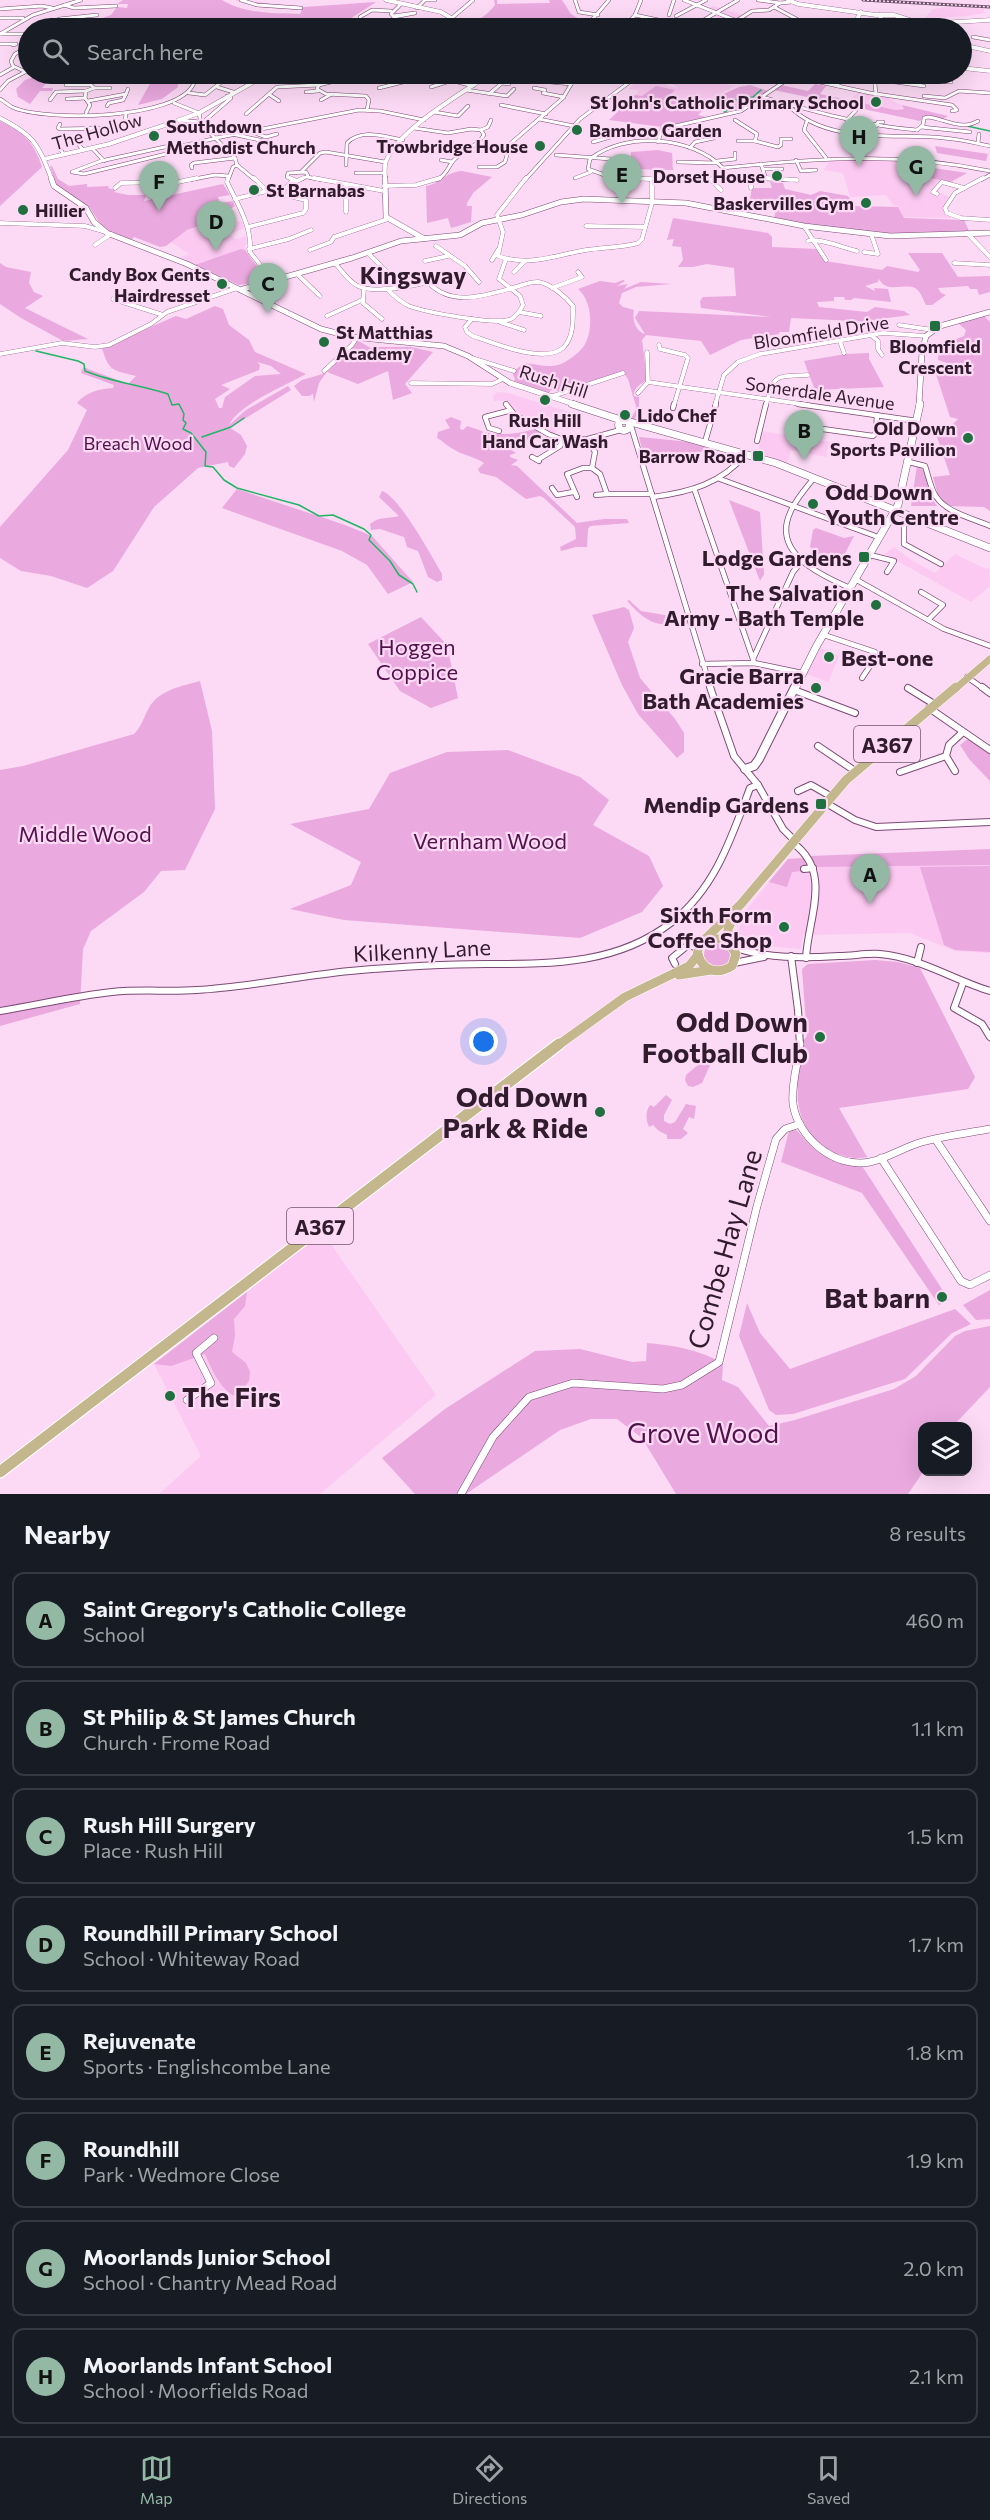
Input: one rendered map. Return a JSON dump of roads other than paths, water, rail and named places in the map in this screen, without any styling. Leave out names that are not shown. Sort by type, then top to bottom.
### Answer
[{"type":"main road","name":"A367","points":[[705,940],[741,904],[855,771],[990,659]]},
{"type":"main road","name":"A367","points":[[730,945],[728,928],[741,904]]},
{"type":"main road","points":[[720,938],[730,945],[736,954],[734,963],[724,971],[711,970],[701,964],[698,951],[705,940],[720,938]]},
{"type":"main road","name":"A367","points":[[0,1472],[581,1027],[625,997],[689,966],[698,951]]},
{"type":"main road","name":"A367","points":[[672,976],[711,970]]},
{"type":"street","points":[[0,18],[25,18],[81,0]]},
{"type":"street","points":[[241,0],[266,6],[300,8]]},
{"type":"street","points":[[386,0],[453,17],[473,0]]},
{"type":"street","points":[[417,8],[425,0],[435,0]]},
{"type":"street","points":[[574,0],[579,12],[598,15]]},
{"type":"street","points":[[596,18],[609,0]]},
{"type":"street","points":[[632,18],[641,0]]},
{"type":"street","points":[[669,15],[674,0]]},
{"type":"street","points":[[684,0],[728,18]]},
{"type":"street","points":[[676,16],[706,0]]},
{"type":"street","points":[[708,18],[738,0]]},
{"type":"street","points":[[758,0],[781,3]]},
{"type":"street","points":[[740,18],[752,10],[769,10],[790,1],[903,18]]},
{"type":"street","points":[[64,5],[74,8],[115,6]]},
{"type":"street","points":[[393,15],[400,5]]},
{"type":"street","points":[[0,9],[42,6],[52,8]]},
{"type":"street","points":[[774,7],[795,18]]},
{"type":"street","points":[[359,18],[369,11],[393,15],[415,13],[393,15]]},
{"type":"street","points":[[858,18],[861,12]]},
{"type":"street","points":[[73,18],[97,15]]},
{"type":"street","points":[[393,15],[396,18]]},
{"type":"street","points":[[635,15],[648,18]]},
{"type":"street","points":[[972,21],[990,20]]},
{"type":"street","points":[[0,34],[18,22]]},
{"type":"street","points":[[0,34],[18,35]]},
{"type":"street","points":[[0,42],[15,35]]},
{"type":"street","points":[[973,37],[990,40]]},
{"type":"street","points":[[0,42],[16,44],[13,45]]},
{"type":"street","points":[[972,47],[990,51]]},
{"type":"street","points":[[18,53],[12,57],[11,63],[18,68]]},
{"type":"street","points":[[0,75],[15,67]]},
{"type":"street","points":[[972,69],[990,71]]},
{"type":"street","points":[[0,90],[8,81],[18,76]]},
{"type":"street","points":[[0,99],[12,108],[28,112],[126,113],[153,110],[174,103],[189,93],[194,84]]},
{"type":"street","points":[[217,84],[214,86],[217,87]]},
{"type":"street","name":"The Hollow","points":[[44,159],[92,148],[179,120],[198,113],[250,84]]},
{"type":"street","points":[[245,112],[270,95],[274,88],[323,84]]},
{"type":"street","points":[[378,84],[381,88],[395,84]]},
{"type":"street","points":[[431,86],[438,84]]},
{"type":"street","points":[[466,84],[473,86]]},
{"type":"street","points":[[423,238],[386,217],[385,162],[414,128],[476,84]]},
{"type":"street","points":[[489,94],[501,84]]},
{"type":"street","points":[[481,168],[497,167],[505,162],[510,144],[546,114],[564,96],[571,84]]},
{"type":"street","points":[[629,84],[597,105],[548,151],[497,215],[503,232],[498,255],[500,258],[525,261],[551,260],[585,250],[634,245],[642,239],[652,200],[652,179]]},
{"type":"street","points":[[658,142],[664,128],[741,111],[781,84]]},
{"type":"street","points":[[831,84],[884,96],[952,105],[957,110],[951,111]]},
{"type":"street","points":[[875,84],[876,94]]},
{"type":"street","points":[[914,84],[924,85]]},
{"type":"street","points":[[60,91],[64,85],[110,89]]},
{"type":"street","points":[[318,91],[319,85]]},
{"type":"street","points":[[189,93],[203,95],[217,87],[233,92]]},
{"type":"street","points":[[50,100],[54,93],[60,91],[86,91],[94,88]]},
{"type":"street","points":[[534,88],[545,90],[543,93],[564,96]]},
{"type":"street","points":[[466,90],[507,96],[515,89]]},
{"type":"street","points":[[86,91],[90,105],[86,114]]},
{"type":"street","points":[[69,99],[87,100],[128,91],[123,100],[107,106]]},
{"type":"street","points":[[924,96],[945,98],[959,91],[990,94]]},
{"type":"street","points":[[306,92],[359,93],[369,98],[366,110]]},
{"type":"street","points":[[321,100],[332,94]]},
{"type":"street","points":[[270,95],[279,100]]},
{"type":"street","points":[[179,120],[201,123],[231,98],[227,96]]},
{"type":"street","points":[[762,97],[876,126],[977,133],[978,143]]},
{"type":"street","points":[[816,100],[833,105],[823,114]]},
{"type":"street","points":[[924,107],[926,102]]},
{"type":"street","points":[[174,103],[198,113],[201,123],[235,158],[237,165]]},
{"type":"street","points":[[501,105],[546,114]]},
{"type":"street","points":[[788,105],[795,115],[807,121],[863,134],[945,138],[990,146]]},
{"type":"street","points":[[434,112],[458,116],[468,106]]},
{"type":"street","points":[[848,120],[857,109]]},
{"type":"street","points":[[177,147],[174,152],[84,174],[72,172],[74,168],[169,146],[177,147],[247,130],[366,110],[424,120]]},
{"type":"street","points":[[735,120],[740,116],[741,111]]},
{"type":"street","points":[[125,122],[126,113]]},
{"type":"street","points":[[724,115],[757,134],[755,141]]},
{"type":"street","points":[[920,137],[919,128],[927,117],[967,126],[974,125],[978,121]]},
{"type":"street","points":[[0,118],[30,136],[40,149],[54,186],[86,208],[94,222],[109,233]]},
{"type":"street","points":[[539,119],[574,126]]},
{"type":"street","points":[[414,128],[448,133],[471,129],[481,130],[488,127],[491,120]]},
{"type":"street","points":[[807,121],[804,130],[826,158]]},
{"type":"street","points":[[60,123],[58,128],[60,129],[92,129],[110,128],[125,122],[135,122]]},
{"type":"street","points":[[876,126],[878,122],[883,122]]},
{"type":"street","points":[[944,129],[945,138]]},
{"type":"street","points":[[247,130],[266,137],[278,134]]},
{"type":"street","points":[[281,193],[293,180],[307,177],[346,185],[384,189],[426,183],[445,175],[452,162],[482,140],[484,135],[481,130]]},
{"type":"street","points":[[231,134],[264,141],[284,149],[296,145]]},
{"type":"street","points":[[593,142],[621,134],[660,134]]},
{"type":"street","points":[[346,165],[346,142],[356,135],[404,140]]},
{"type":"street","points":[[690,148],[694,142],[711,137]]},
{"type":"street","points":[[738,141],[755,141],[778,147],[781,146],[781,139],[791,139]]},
{"type":"street","points":[[82,140],[79,145],[83,150]]},
{"type":"street","points":[[575,178],[591,172],[604,177],[711,180],[722,175],[723,168],[703,152],[658,142],[620,144],[600,151],[590,159],[588,166],[591,172]]},
{"type":"street","points":[[439,146],[469,151]]},
{"type":"street","points":[[59,147],[64,155]]},
{"type":"street","points":[[92,148],[104,161]]},
{"type":"street","points":[[548,151],[556,155]]},
{"type":"street","points":[[293,180],[287,177],[288,174],[302,171],[320,153],[385,162]]},
{"type":"street","points":[[678,162],[718,162],[735,159],[735,153]]},
{"type":"street","points":[[544,155],[625,160]]},
{"type":"street","points":[[723,168],[826,158],[904,156],[990,171]]},
{"type":"street","points":[[193,180],[194,163],[235,158]]},
{"type":"street","points":[[441,160],[452,162]]},
{"type":"street","points":[[796,160],[801,171],[817,171]]},
{"type":"street","points":[[761,164],[765,178]]},
{"type":"street","points":[[237,165],[227,182],[248,227],[251,238],[249,249],[272,280]]},
{"type":"street","points":[[237,165],[241,166],[267,191]]},
{"type":"street","points":[[164,168],[167,182]]},
{"type":"street","points":[[763,169],[782,169]]},
{"type":"street","points":[[302,171],[307,173],[307,177]]},
{"type":"street","points":[[356,173],[384,172]]},
{"type":"street","points":[[115,188],[121,183],[156,183],[193,180],[215,175],[229,176]]},
{"type":"street","points":[[789,175],[791,180]]},
{"type":"street","points":[[990,175],[950,198],[946,211],[961,218],[990,220]]},
{"type":"street","points":[[751,188],[751,181],[765,178],[773,181],[797,180]]},
{"type":"street","points":[[711,180],[721,190]]},
{"type":"street","points":[[937,194],[933,192],[942,182],[964,188]]},
{"type":"street","points":[[156,183],[153,190],[172,191]]},
{"type":"street","points":[[346,185],[346,212]]},
{"type":"street","points":[[235,199],[267,191],[305,199],[306,211],[248,227]]},
{"type":"street","points":[[0,354],[62,343],[100,347],[123,339],[161,315],[208,296],[297,274],[401,241],[459,235],[482,223],[577,200],[652,200],[686,203],[804,226],[871,234],[910,237],[990,233]]},
{"type":"street","points":[[310,250],[331,242],[334,237],[388,219]]},
{"type":"street","points":[[0,223],[85,226],[109,233]]},
{"type":"street","points":[[586,226],[644,227]]},
{"type":"street","points":[[804,226],[810,240],[826,260]]},
{"type":"street","points":[[249,249],[292,238],[311,230]]},
{"type":"street","points":[[95,245],[109,233]]},
{"type":"street","name":"Rush Hill","points":[[109,233],[157,251],[241,288],[312,325],[357,338],[436,344],[514,371]]},
{"type":"street","points":[[967,233],[990,257]]},
{"type":"street","points":[[864,252],[878,254],[871,234]]},
{"type":"street","points":[[810,240],[829,242],[833,246],[857,251]]},
{"type":"street","points":[[436,246],[469,271],[479,282]]},
{"type":"street","points":[[492,260],[499,249]]},
{"type":"street","points":[[368,253],[390,271],[382,273]]},
{"type":"street","points":[[426,261],[448,256]]},
{"type":"street","points":[[506,259],[499,279],[520,296],[522,303],[519,312]]},
{"type":"street","points":[[514,272],[525,261]]},
{"type":"street","points":[[335,263],[357,285],[364,288],[387,290],[447,279],[469,271]]},
{"type":"street","points":[[954,263],[990,265]]},
{"type":"street","points":[[552,288],[582,277],[578,272]]},
{"type":"street","points":[[297,274],[320,296]]},
{"type":"street","points":[[428,282],[436,292],[455,298],[479,297],[536,282],[566,297],[573,306],[569,340],[566,345],[552,353],[529,353],[473,336],[467,332],[465,327],[472,319]]},
{"type":"street","points":[[362,300],[364,288]]},
{"type":"street","points":[[387,290],[401,302],[416,308],[500,322],[524,330]]},
{"type":"street","points":[[114,299],[161,315]]},
{"type":"street","points":[[327,316],[362,300]]},
{"type":"street","points":[[362,300],[382,319]]},
{"type":"street","points":[[500,322],[519,312],[541,316]]},
{"type":"street","points":[[745,769],[753,766],[759,759],[802,673],[878,537],[896,510],[917,421],[922,388],[922,352],[926,336],[933,330],[990,312]]},
{"type":"street","points":[[118,339],[161,315]]},
{"type":"street","points":[[899,325],[933,330]]},
{"type":"street","name":"Bloomfield Drive","points":[[705,442],[726,372],[743,359],[871,335],[900,333],[926,336]]},
{"type":"street","points":[[871,335],[878,341],[878,349],[882,354]]},
{"type":"street","points":[[324,371],[357,338]]},
{"type":"street","points":[[840,341],[844,353]]},
{"type":"street","points":[[659,345],[660,349],[688,356],[673,408]]},
{"type":"street","points":[[639,393],[648,382],[647,352]]},
{"type":"street","name":"Rush Hill","points":[[468,356],[501,380],[597,411],[627,425]]},
{"type":"street","points":[[550,397],[623,373]]},
{"type":"street","points":[[757,441],[771,382],[774,379],[808,375]]},
{"type":"street","name":"Rush Hill","points":[[411,383],[492,384],[501,380]]},
{"type":"street","name":"Somerdale Avenue","points":[[648,382],[917,421]]},
{"type":"street","points":[[506,404],[508,411],[563,441],[589,441],[627,425],[634,436],[702,663],[732,751],[737,762],[758,785],[784,830],[813,868],[818,894],[807,937],[806,957]]},
{"type":"street","points":[[499,431],[489,428],[485,417],[508,411]]},
{"type":"street","name":"Rush Hill","points":[[597,411],[617,424],[648,427],[746,454],[814,478],[990,548]]},
{"type":"street","points":[[801,426],[873,436],[876,433],[877,415]]},
{"type":"street","points":[[611,432],[617,424]]},
{"type":"street","points":[[532,457],[539,460],[560,446],[563,441]]},
{"type":"street","points":[[589,441],[595,452],[592,468]]},
{"type":"street","points":[[596,495],[652,496],[695,491],[720,479],[737,466],[746,454]]},
{"type":"street","points":[[909,462],[925,466],[934,494],[943,506],[990,526]]},
{"type":"street","points":[[577,497],[567,474],[583,468],[592,468],[600,474],[607,494]]},
{"type":"street","points":[[814,478],[786,519],[787,535],[793,550],[802,561],[822,576],[850,588]]},
{"type":"street","points":[[720,479],[878,537]]},
{"type":"street","points":[[552,488],[558,496],[573,492]]},
{"type":"street","points":[[695,491],[754,661]]},
{"type":"street","points":[[909,515],[905,520],[902,537],[908,548],[941,564]]},
{"type":"street","points":[[870,555],[894,561],[886,572]]},
{"type":"street","points":[[754,661],[793,572],[802,561]]},
{"type":"street","points":[[855,579],[944,630],[990,646]]},
{"type":"street","points":[[921,592],[948,608]]},
{"type":"street","points":[[928,620],[943,605]]},
{"type":"street","points":[[824,635],[875,652],[876,657],[862,678]]},
{"type":"street","points":[[702,663],[754,661],[802,673]]},
{"type":"street","points":[[967,677],[990,693]]},
{"type":"street","points":[[908,688],[963,732],[990,750]]},
{"type":"street","points":[[794,690],[855,713]]},
{"type":"street","points":[[955,771],[946,756],[949,745],[963,732]]},
{"type":"street","points":[[818,746],[855,771]]},
{"type":"street","points":[[900,772],[946,756]]},
{"type":"street","name":"Kilkenny Lane","points":[[0,1011],[112,992],[198,990],[351,971],[484,964],[540,965],[583,961],[604,956],[648,937],[671,923],[702,894],[728,847],[744,810],[750,788],[758,785]]},
{"type":"street","points":[[798,791],[811,785],[855,820],[876,827],[990,822]]},
{"type":"street","points":[[804,869],[813,868]]},
{"type":"street","points":[[672,962],[672,958],[688,945],[698,951]]},
{"type":"street","points":[[730,945],[742,951],[806,957],[880,954],[917,963],[963,983],[990,991]]},
{"type":"street","points":[[917,963],[921,947]]},
{"type":"street","points":[[734,963],[746,959],[780,955]]},
{"type":"street","points":[[791,956],[798,1002],[800,1041],[793,1100],[800,1124],[815,1144],[840,1159],[862,1163],[916,1144],[990,1129]]},
{"type":"street","points":[[950,1014],[963,983]]},
{"type":"street","points":[[954,1008],[982,1024],[990,1037]]},
{"type":"street","name":"Combe Hay Lane","points":[[461,1494],[493,1437],[529,1397],[573,1383],[663,1389],[682,1385],[719,1362],[757,1206],[776,1139],[785,1129],[800,1124]]},
{"type":"street","points":[[936,1140],[990,1221]]},
{"type":"street","points":[[881,1158],[961,1281],[970,1285],[990,1275]]},
{"type":"street","points":[[187,1400],[211,1383],[196,1353],[214,1338]]},
{"type":"waterway","points":[[724,102],[753,97],[761,90]]},
{"type":"waterway","points":[[723,102],[735,107],[724,112]]},
{"type":"waterway","points":[[967,126],[990,131]]},
{"type":"waterway","points":[[36,351],[78,361],[84,364],[85,371],[95,375],[168,394],[172,405],[179,404],[184,414],[183,420],[186,423],[183,429],[191,433],[206,452],[205,466],[213,467],[224,480],[237,488],[299,505],[319,516],[333,515],[364,529],[371,535],[369,540],[390,561],[399,575],[413,584],[417,592]]},
{"type":"waterway","points":[[202,437],[231,427],[244,418]]},
{"type":"railway","points":[[863,0],[990,7]]},
{"type":"place","name":"St John's Catholic Primary School","points":[[876,102]]},
{"type":"place","name":"Bamboo Garden","points":[[577,130]]},
{"type":"place","name":"Southdown Methodist Church","points":[[154,136]]},
{"type":"place","name":"Trowbridge House","points":[[540,146]]},
{"type":"place","name":"Moorlands Infant School","points":[[859,166]]},
{"type":"place","name":"Dorset House","points":[[777,176]]},
{"type":"place","name":"St Barnabas","points":[[254,190]]},
{"type":"place","name":"Moorlands Junior School","points":[[916,196]]},
{"type":"place","name":"Baskervilles Gym","points":[[866,203]]},
{"type":"place","name":"Rejuvenate","points":[[622,204]]},
{"type":"place","name":"Hillier","points":[[23,210]]},
{"type":"place","name":"Roundhill","points":[[159,211]]},
{"type":"place","name":"Roundhill Primary School","points":[[216,251]]},
{"type":"place","name":"Candy Box Gents Hairdresset","points":[[222,284]]},
{"type":"place","name":"Rush Hill Surgery","points":[[268,313]]},
{"type":"place","name":"Bloomfield Crescent","points":[[935,326]]},
{"type":"place","name":"St Matthias Academy","points":[[324,342]]},
{"type":"place","name":"Rush Hill Hand Car Wash","points":[[545,400]]},
{"type":"place","name":"Lido Chef","points":[[625,415]]},
{"type":"place","name":"Old Down Sports Pavilion","points":[[968,438]]},
{"type":"place","name":"Barrow Road","points":[[758,456]]},
{"type":"place","name":"St Philip & St James Church","points":[[804,460]]},
{"type":"place","name":"Odd Down Youth Centre","points":[[813,504]]},
{"type":"place","name":"Lodge Gardens","points":[[864,557]]},
{"type":"place","name":"The Salvation Army - Bath Temple","points":[[876,605]]},
{"type":"place","name":"Best-one","points":[[829,657]]},
{"type":"place","name":"Gracie Barra Bath Academies","points":[[816,688]]},
{"type":"place","name":"Mendip Gardens","points":[[821,804]]},
{"type":"place","name":"Saint Gregory's Catholic College","points":[[870,904]]},
{"type":"place","name":"Sixth Form Coffee Shop","points":[[784,927]]},
{"type":"place","name":"Odd Down Football Club","points":[[820,1037]]},
{"type":"place","name":"Odd Down Park & Ride","points":[[600,1112]]},
{"type":"place","name":"Bat barn","points":[[942,1297]]},
{"type":"place","name":"The Firs","points":[[170,1396]]},
{"type":"district","name":"Kingsway","points":[[413,274]]},
{"type":"park label","name":"Breach Wood","points":[[138,443]]},
{"type":"park label","name":"Hoggen Coppice","points":[[417,658]]},
{"type":"park label","name":"Middle Wood","points":[[85,833]]},
{"type":"park label","name":"Vernham Wood","points":[[490,840]]},
{"type":"park label","name":"Grove Wood","points":[[703,1432]]}]
